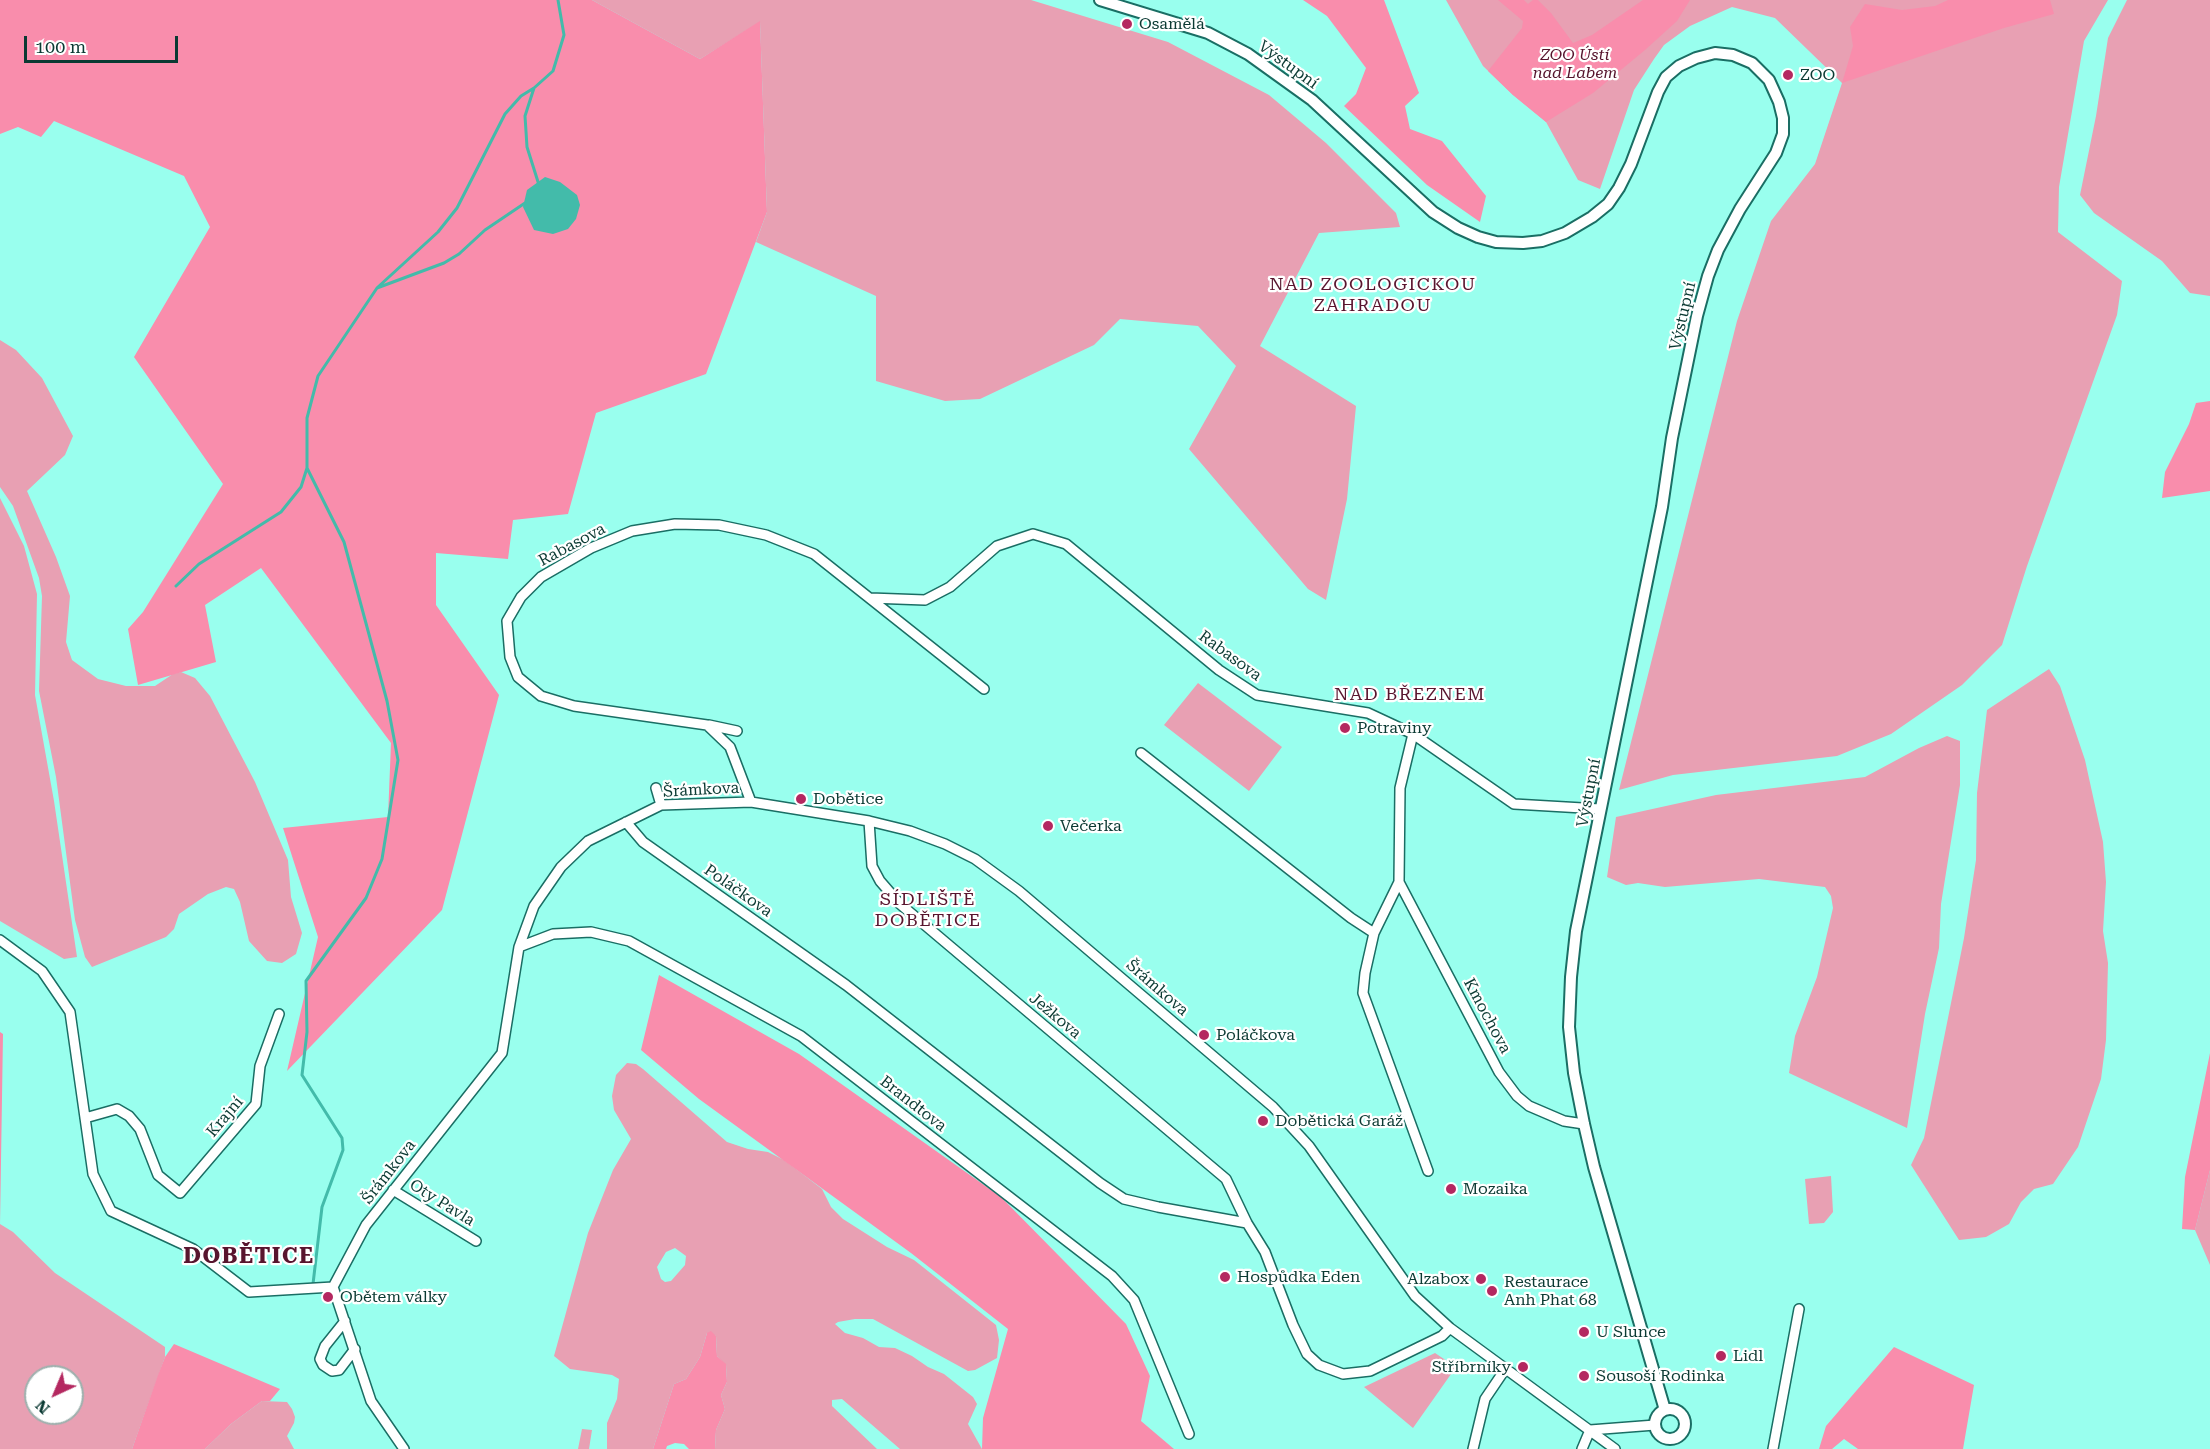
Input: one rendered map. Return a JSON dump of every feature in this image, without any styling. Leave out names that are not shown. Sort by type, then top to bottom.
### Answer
[{"type":"street","name":"Výstupní","points":[[1100,0],[1208,33],[1248,54],[1312,100],[1433,212],[1458,228],[1496,242],[1523,243],[1554,237],[1592,217],[1608,204],[1631,164],[1658,92],[1666,77],[1679,66],[1715,53],[1733,55],[1752,63],[1769,80],[1783,118],[1783,134],[1776,153],[1740,208],[1718,250],[1705,286],[1672,438],[1662,507],[1576,931],[1571,977],[1569,1027],[1574,1074],[1584,1124],[1594,1167],[1665,1410]]},
{"type":"street","name":"Rabasova","points":[[737,731],[707,724],[574,706],[541,696],[518,677],[510,657],[507,621],[521,597],[542,577],[591,548],[632,531],[675,524],[719,525],[766,535],[814,554],[984,689]]},
{"type":"street","name":"Rabasova","points":[[870,598],[925,600],[950,587],[997,546],[1033,534],[1066,544],[1219,670],[1257,695],[1368,714],[1413,734],[1514,804],[1600,809]]},
{"type":"street","points":[[707,724],[730,747],[751,802]]},
{"type":"street","name":"Kmochova","points":[[1413,734],[1400,788],[1399,882],[1374,933],[1363,993],[1428,1171]]},
{"type":"street","points":[[1141,753],[1351,918],[1374,933]]},
{"type":"street","points":[[656,788],[661,805]]},
{"type":"street","name":"Šrámkova","points":[[333,1287],[366,1225],[502,1053],[519,947],[534,906],[561,867],[588,841],[661,805],[751,802],[868,820],[910,831],[945,844],[981,863],[1019,891],[1273,1107],[1309,1146],[1415,1296],[1450,1328],[1616,1449]]},
{"type":"street","name":"Ježkova","points":[[868,820],[872,866],[880,881],[900,904],[1226,1179],[1247,1222]]},
{"type":"street","name":"Poláčkova","points":[[626,822],[643,842],[846,985],[1100,1183],[1124,1199],[1150,1206],[1247,1222]]},
{"type":"street","name":"Kmochova","points":[[1399,882],[1499,1072],[1517,1096],[1529,1106],[1564,1121],[1584,1124]]},
{"type":"street","name":"Brandtova","points":[[519,947],[553,934],[591,932],[629,941],[801,1036],[1112,1276],[1134,1300],[1189,1434]]},
{"type":"street","points":[[0,940],[42,971],[70,1012],[93,1174],[111,1211],[193,1249],[249,1292],[333,1287],[371,1401],[404,1449]]},
{"type":"street","name":"Krajní","points":[[85,1118],[117,1109],[129,1116],[140,1129],[158,1175],[180,1193],[256,1104],[260,1066],[279,1014]]},
{"type":"street","name":"Oty Pavla","points":[[393,1190],[476,1241]]},
{"type":"street","points":[[1247,1222],[1265,1252],[1293,1325],[1307,1354],[1319,1365],[1343,1374],[1370,1371],[1442,1336],[1450,1328]]},
{"type":"street","points":[[1773,1449],[1799,1309]]},
{"type":"street","points":[[345,1321],[325,1346],[320,1359],[323,1365],[332,1371],[339,1370],[355,1349]]},
{"type":"street","points":[[1473,1449],[1485,1398],[1506,1368]]},
{"type":"street","points":[[1665,1410],[1678,1410],[1686,1422],[1685,1429],[1676,1444],[1662,1437],[1655,1425],[1659,1414],[1665,1410]]},
{"type":"street","points":[[1582,1449],[1590,1430],[1655,1425]]},
{"type":"green space","points":[[0,0],[592,0],[700,59],[760,21],[767,212],[706,374],[596,413],[568,514],[513,520],[508,559],[436,553],[436,605],[499,695],[442,910],[287,1071],[318,937],[283,828],[388,817],[391,743],[261,568],[205,605],[216,662],[138,685],[128,629],[143,612],[223,484],[134,357],[210,227],[184,176],[54,121],[41,137],[18,127],[0,134]]},
{"type":"green space","points":[[592,0],[1031,0],[1168,42],[1269,95],[1326,143],[1396,213],[1400,227],[1319,233],[1260,346],[1356,406],[1347,499],[1326,600],[1308,589],[1189,449],[1236,366],[1198,326],[1120,319],[1094,345],[980,399],[945,401],[876,381],[876,296],[756,242],[767,212],[760,22],[700,59]]},
{"type":"green space","points":[[1303,0],[1384,0],[1419,93],[1405,106],[1410,129],[1442,141],[1486,196],[1480,222],[1427,185],[1344,106],[1356,94],[1366,68],[1327,16]]},
{"type":"green space","name":"ZOO Ústí nad Labem","points":[[1446,0],[2108,0],[2084,41],[2059,187],[2058,232],[2122,281],[2117,315],[2027,566],[2002,645],[1962,685],[1891,734],[1837,756],[1673,775],[1619,790],[1737,321],[1771,221],[1815,164],[1842,83],[1775,18],[1732,7],[1690,26],[1664,45],[1634,90],[1600,189],[1578,180],[1546,122],[1483,66]]},
{"type":"green space","name":"ZOO Ústí nad Labem","points":[[1498,0],[1524,0],[1528,4],[1533,0],[1538,0],[1551,13],[1573,43],[1592,35],[1643,0],[1690,0],[1677,21],[1645,50],[1593,93],[1546,122],[1488,71],[1522,28],[1523,21]]},
{"type":"green space","points":[[1948,0],[2050,0],[2054,14],[2004,28],[1842,83],[1853,46],[1850,27],[1865,4],[1902,10],[1935,6]]},
{"type":"green space","points":[[2127,0],[2210,0],[2210,296],[2190,293],[2162,261],[2094,213],[2080,195],[2096,116],[2108,38]]},
{"type":"green space","points":[[0,340],[16,350],[42,378],[73,436],[65,455],[27,491],[56,557],[70,596],[66,642],[72,660],[98,679],[126,686],[155,686],[173,674],[181,672],[195,678],[210,696],[255,782],[288,860],[291,897],[302,933],[296,954],[282,963],[267,961],[249,941],[240,902],[234,889],[226,887],[208,894],[179,914],[174,929],[166,937],[92,967],[85,957],[75,920],[56,777],[39,691],[42,596],[39,578],[13,506],[0,487]]},
{"type":"green space","points":[[2210,401],[2210,491],[2162,498],[2165,472],[2189,424],[2196,403]]},
{"type":"green space","points":[[0,498],[24,546],[37,594],[35,695],[54,801],[77,957],[64,959],[0,921]]},
{"type":"green space","points":[[2049,669],[2060,686],[2085,760],[2103,842],[2106,882],[2103,931],[2108,963],[2106,1040],[2101,1079],[2078,1147],[2053,1184],[2034,1189],[2021,1202],[2009,1224],[1986,1237],[1959,1240],[1911,1165],[1924,1138],[1964,938],[1976,860],[1977,793],[1987,710]]},
{"type":"green space","points":[[1198,683],[1282,747],[1249,791],[1164,725]]},
{"type":"green space","points":[[1947,736],[1960,741],[1960,785],[1941,904],[1939,948],[1925,1014],[1907,1128],[1789,1073],[1795,1036],[1817,977],[1833,908],[1831,896],[1825,887],[1759,879],[1665,887],[1638,883],[1626,885],[1607,877],[1616,817],[1716,795],[1865,777]]},
{"type":"green space","points":[[659,975],[799,1054],[1001,1197],[1126,1324],[1150,1376],[1141,1421],[1174,1449],[982,1449],[983,1418],[1008,1329],[911,1253],[699,1099],[641,1050]]},
{"type":"green space","points":[[0,1032],[3,1034],[0,1224]]},
{"type":"green space","points":[[2210,1053],[2210,1170],[2195,1230],[2182,1229],[2185,1177]]},
{"type":"green space","points":[[627,1063],[636,1064],[727,1142],[748,1149],[768,1152],[784,1160],[822,1189],[831,1207],[843,1219],[887,1247],[914,1260],[996,1325],[999,1340],[997,1358],[975,1370],[968,1371],[873,1319],[855,1319],[835,1324],[845,1333],[863,1338],[879,1347],[895,1348],[912,1356],[944,1374],[973,1397],[977,1404],[968,1424],[982,1449],[900,1449],[842,1399],[832,1400],[832,1406],[877,1449],[715,1449],[716,1430],[725,1409],[721,1395],[727,1382],[726,1365],[717,1356],[716,1336],[707,1333],[700,1357],[686,1379],[674,1384],[653,1449],[607,1449],[607,1423],[617,1399],[619,1379],[612,1375],[570,1369],[554,1356],[588,1233],[613,1170],[631,1139],[614,1110],[612,1096],[616,1075]],"holes":[[[675,1248],[686,1256],[685,1265],[671,1281],[665,1282],[661,1279],[657,1267],[666,1252]]]},
{"type":"green space","points":[[2210,1170],[2210,1265],[2195,1230]]},
{"type":"green space","points":[[1831,1176],[1833,1212],[1824,1223],[1809,1224],[1805,1179]]},
{"type":"green space","points":[[0,1224],[13,1232],[55,1273],[165,1347],[165,1357],[132,1449],[0,1449]]},
{"type":"green space","points":[[711,1331],[716,1336],[717,1356],[726,1364],[727,1382],[721,1395],[725,1409],[716,1430],[715,1449],[689,1449],[684,1444],[675,1443],[667,1446],[666,1449],[653,1449],[674,1384],[686,1379],[700,1357],[707,1333]]},
{"type":"green space","points":[[174,1344],[280,1389],[270,1401],[262,1401],[231,1424],[205,1449],[132,1449],[165,1357]]},
{"type":"green space","points":[[1894,1347],[1974,1385],[1963,1449],[1858,1449],[1844,1439],[1832,1449],[1819,1449],[1826,1426]]},
{"type":"green space","points":[[1435,1353],[1456,1367],[1413,1428],[1364,1387]]},
{"type":"green space","points":[[262,1401],[287,1402],[292,1409],[295,1417],[294,1423],[287,1436],[294,1449],[205,1449],[231,1424]]},
{"type":"green space","points":[[582,1429],[592,1430],[589,1449],[578,1449]]},
{"type":"shaded area","points":[[545,177],[560,182],[577,195],[580,205],[576,219],[568,229],[553,234],[534,230],[523,207],[527,190]]},
{"type":"waterway","points":[[539,185],[527,147],[525,116],[534,88],[553,71],[564,35],[558,0]]},
{"type":"waterway","points":[[378,287],[438,232],[457,208],[505,114],[521,96],[534,88]]},
{"type":"waterway","points":[[313,1284],[322,1207],[343,1150],[342,1138],[302,1075],[307,1032],[306,981],[366,898],[382,859],[398,760],[387,701],[344,542],[307,468],[307,418],[318,376],[377,288],[444,263],[459,254],[485,230],[525,203]]},
{"type":"waterway","points":[[176,586],[199,564],[281,512],[301,487],[307,468]]},
{"type":"place","name":"Osamělá","points":[[1127,24]]},
{"type":"place","name":"ZOO","points":[[1788,75]]},
{"type":"place","name":"Potraviny","points":[[1345,728]]},
{"type":"place","name":"Dobětice","points":[[801,799]]},
{"type":"place","name":"Večerka","points":[[1048,826]]},
{"type":"place","name":"Poláčkova","points":[[1204,1035]]},
{"type":"place","name":"Dobětická Garáž","points":[[1263,1121]]},
{"type":"place","name":"Mozaika","points":[[1451,1189]]},
{"type":"place","name":"Hospůdka Eden","points":[[1225,1277]]},
{"type":"place","name":"Alzabox","points":[[1481,1279]]},
{"type":"place","name":"Restaurace Anh Phat 68","points":[[1492,1291]]},
{"type":"place","name":"Obětem války","points":[[328,1297]]},
{"type":"place","name":"U Slunce","points":[[1584,1332]]},
{"type":"place","name":"Lidl","points":[[1721,1356]]},
{"type":"place","name":"Stříbrníky","points":[[1523,1367]]},
{"type":"place","name":"Sousoší Rodinka","points":[[1584,1376]]},
{"type":"district","name":"NAD ZOOLOGICKOU ZAHRADOU","points":[[1373,295]]},
{"type":"district","name":"NAD BŘEZNEM","points":[[1410,695]]},
{"type":"district","name":"SÍDLIŠTĚ DOBĚTICE","points":[[928,910]]},
{"type":"district","name":"DOBĚTICE","points":[[249,1257]]}]
